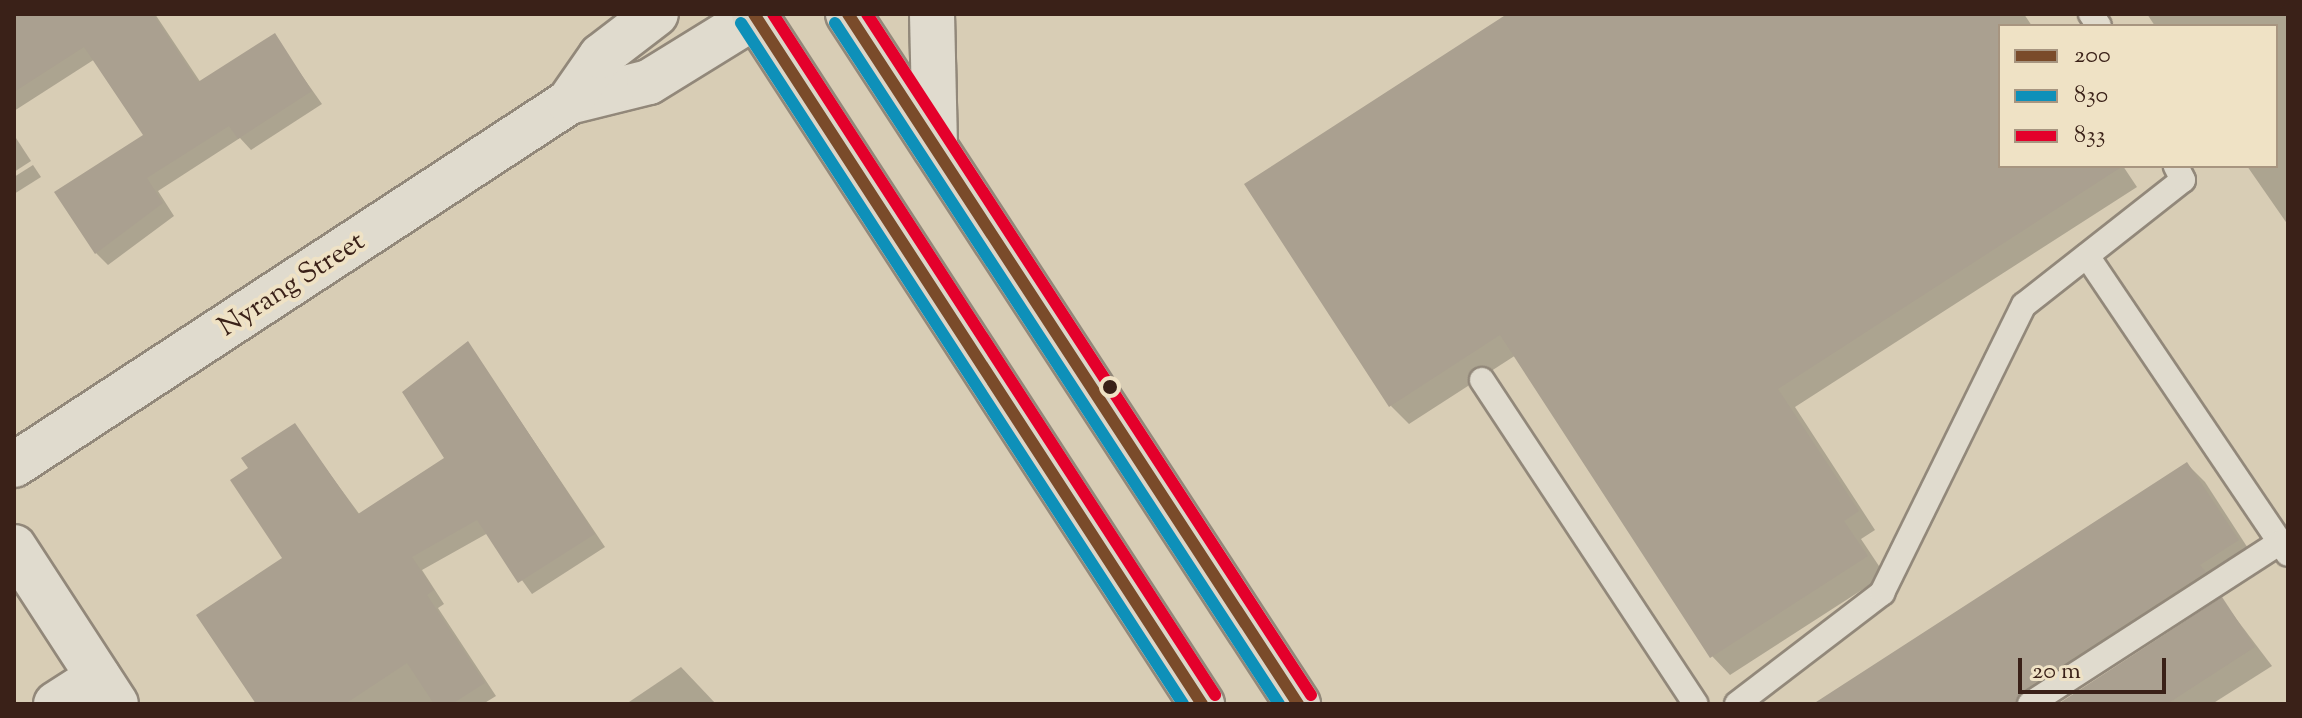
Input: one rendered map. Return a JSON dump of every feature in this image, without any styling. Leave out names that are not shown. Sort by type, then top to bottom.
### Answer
[{"type":"highway","points":[[848,14],[1298,704]]},
{"type":"highway","points":[[756,15],[1202,704]]},
{"type":"street","name":"Nyrang Street","points":[[569,102],[601,56],[656,14]]},
{"type":"street","points":[[932,14],[935,147]]},
{"type":"street","name":"Nyrang Street","points":[[14,465],[569,102],[649,82],[756,15]]},
{"type":"street","points":[[14,547],[107,690],[56,704]]},
{"type":"lane","points":[[1737,704],[1882,593],[2024,305],[2183,180],[2177,168]]},
{"type":"lane","points":[[2030,704],[2284,548],[2087,256]]},
{"type":"lane","points":[[1482,380],[1696,704]]},
{"type":"building","points":[[14,14],[153,14],[198,82],[275,33],[312,91],[238,139],[229,126],[147,178],[163,203],[95,254],[54,192],[143,135],[84,47],[14,92]]},
{"type":"building","points":[[1507,14],[2000,14],[1998,168],[2120,168],[1778,389],[1859,511],[1844,521],[1868,556],[1710,658],[1500,335],[1389,407],[1244,184]]},
{"type":"building","points":[[468,341],[595,534],[518,583],[477,520],[412,557],[434,590],[427,595],[485,683],[452,704],[434,704],[407,663],[345,704],[256,704],[196,615],[282,558],[230,480],[248,468],[241,458],[295,423],[358,514],[444,458],[402,392]]},
{"type":"building","points":[[2187,462],[2239,540],[2200,565],[2206,572],[2022,691],[2015,704],[1813,704]]},
{"type":"building","points":[[2222,597],[2255,647],[2167,704],[2058,704]]},
{"type":"transit line","name":"200","points":[[754,14],[1202,704]]},
{"type":"transit line","name":"833","points":[[773,14],[1215,695]]},
{"type":"transit line","name":"200","points":[[848,14],[1298,704]]},
{"type":"transit line","name":"833","points":[[867,14],[1311,695]]},
{"type":"transit line","name":"830","points":[[741,23],[1183,704]]},
{"type":"transit line","name":"830","points":[[835,23],[1279,704]]}]
